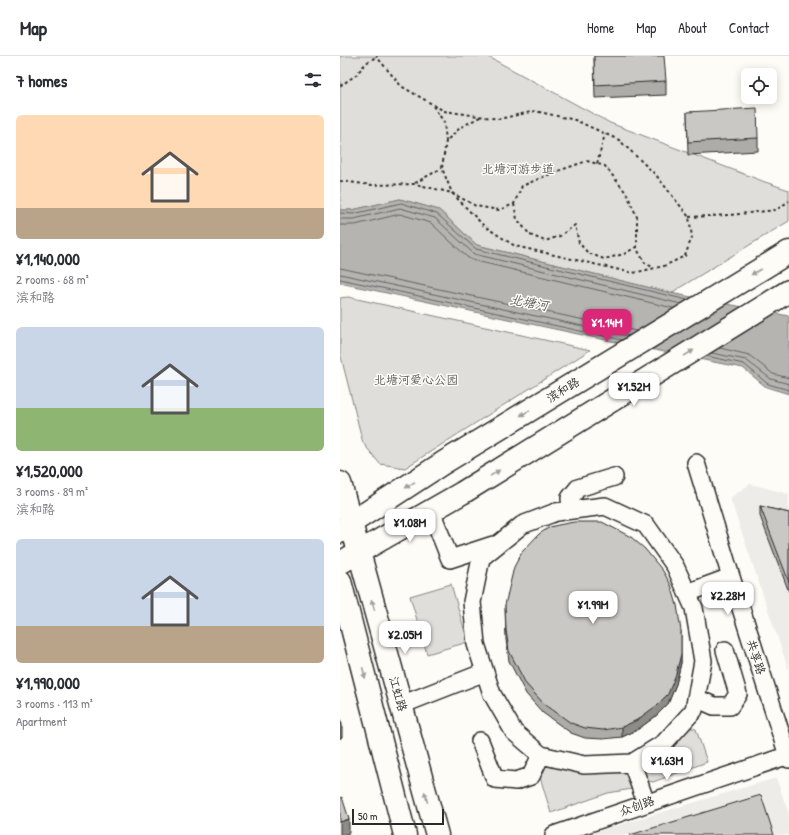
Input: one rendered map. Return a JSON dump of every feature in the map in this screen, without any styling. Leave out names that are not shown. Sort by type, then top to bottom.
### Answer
[{"type":"main road","name":"滨和路","points":[[345,527],[443,463],[789,252]]},
{"type":"main road","points":[[349,558],[462,493],[789,291]]},
{"type":"main road","name":"江虹路","points":[[340,483],[349,558],[401,705],[437,835]]},
{"type":"main road","points":[[340,582],[405,835]]},
{"type":"street","name":"共享路","points":[[696,463],[789,756]]},
{"type":"street","points":[[571,510],[570,498],[578,488],[614,477]]},
{"type":"street","points":[[605,506],[646,525],[675,566],[694,608],[703,661],[694,710],[664,743],[632,763],[584,765],[541,755],[514,732],[492,694],[476,644],[472,602],[481,558],[522,525],[556,512],[571,510],[605,506]]},
{"type":"street","points":[[431,511],[450,559],[501,542]]},
{"type":"street","points":[[687,593],[731,577]]},
{"type":"street","points":[[696,698],[714,706],[730,706],[738,694],[725,650]]},
{"type":"street","points":[[401,705],[485,672]]},
{"type":"street","points":[[480,741],[495,778],[516,781],[531,776],[541,755]]},
{"type":"street","name":"众创路","points":[[554,835],[789,756]]},
{"type":"street","points":[[632,763],[646,803]]},
{"type":"path","points":[[340,86],[356,75],[366,63],[376,56],[401,86],[432,104],[444,111],[499,119],[535,111],[575,120],[619,140],[656,175],[689,217],[692,237],[685,256],[664,266],[633,272],[515,246],[484,226],[452,194],[442,168],[446,141],[444,122],[432,104]]},
{"type":"path","points":[[446,141],[461,126],[481,116]]},
{"type":"path","points":[[597,164],[606,134]]},
{"type":"path","points":[[636,246],[624,254],[604,259],[588,252],[579,243],[575,225],[560,236],[545,241],[530,235],[517,219],[514,204],[522,186],[555,172],[587,161],[605,166],[627,194],[637,217],[636,249],[645,263],[654,268]]},
{"type":"path","points":[[415,184],[442,168]]},
{"type":"path","points":[[340,182],[372,185],[415,184],[452,194],[476,206],[499,210],[514,204]]},
{"type":"path","points":[[689,217],[730,215],[776,210],[789,201]]},
{"type":"shaded area","points":[[750,484],[789,494],[789,671],[730,498]]},
{"type":"shaded area","points":[[776,778],[789,814],[789,835],[586,835]]},
{"type":"green space","name":"北塘河游步道","points":[[340,56],[487,56],[610,123],[789,190],[789,221],[671,293],[477,245],[439,210],[400,199],[352,210],[340,210]]},
{"type":"green space","name":"北塘河爱心公园","points":[[348,297],[590,350],[405,468],[380,464],[363,443],[340,353],[340,298]]},
{"type":"green space","points":[[451,584],[468,642],[427,654],[410,596]]},
{"type":"green space","points":[[688,727],[696,729],[707,762],[653,782],[644,780],[641,765]]},
{"type":"green space","points":[[544,763],[630,769],[635,783],[632,789],[608,793],[551,813],[539,774]]},
{"type":"water","name":"北塘河","points":[[400,199],[439,210],[477,245],[671,293],[789,316],[789,394],[766,387],[743,368],[340,283],[340,210],[352,210]]},
{"type":"building","points":[[594,56],[664,56],[666,81],[595,85]]},
{"type":"building","points":[[757,108],[758,138],[688,142],[687,112]]},
{"type":"building","points":[[760,506],[789,513],[789,582]]},
{"type":"building","points":[[574,522],[602,522],[631,537],[645,549],[663,571],[671,585],[677,605],[681,631],[681,654],[676,674],[668,694],[656,706],[637,720],[622,727],[603,730],[585,728],[571,723],[543,703],[526,684],[509,651],[505,605],[514,567],[522,552],[539,534],[550,527]]},
{"type":"building","points":[[761,795],[774,835],[630,835]]},
{"type":"building","points":[[342,797],[349,819],[340,822],[340,798]]}]
